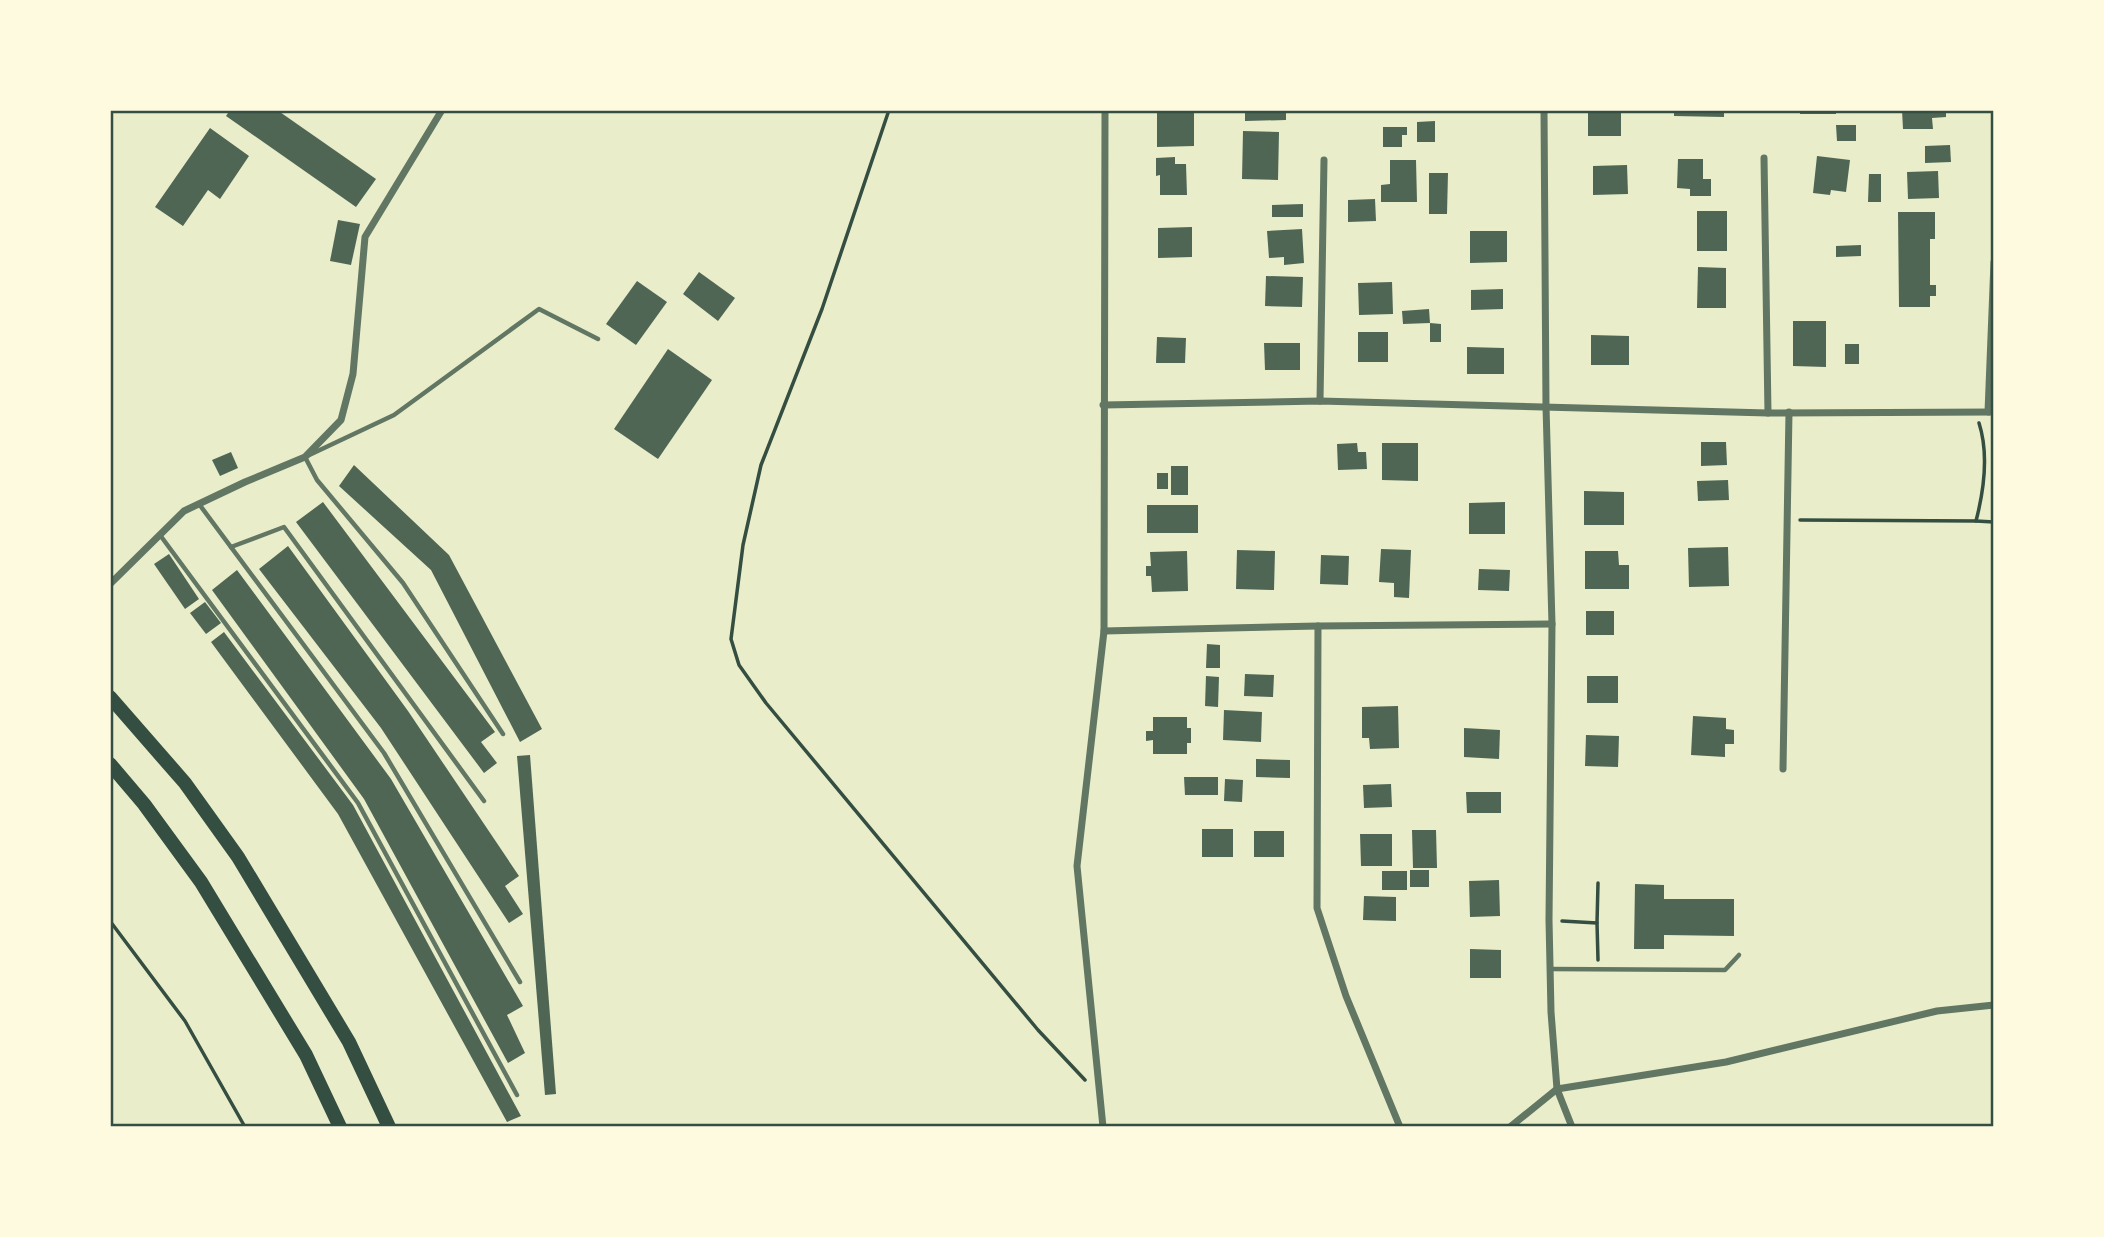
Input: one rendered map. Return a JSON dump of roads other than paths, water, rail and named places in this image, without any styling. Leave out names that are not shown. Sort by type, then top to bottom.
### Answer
[{"type":"main road","points":[[110,696],[185,783],[238,857],[349,1042],[389,1127]]},
{"type":"main road","points":[[110,764],[144,804],[201,881],[306,1055],[340,1127]]},
{"type":"street","points":[[110,584],[184,511],[305,457],[341,420],[353,374],[365,237],[442,110]]},
{"type":"street","points":[[1103,1127],[1077,866],[1104,631],[1105,110]]},
{"type":"street","points":[[1544,110],[1546,406],[1552,624],[1549,920],[1551,1012],[1557,1089],[1572,1127]]},
{"type":"street","points":[[1764,158],[1768,413]]},
{"type":"street","points":[[1320,401],[1324,160]]},
{"type":"street","points":[[1104,405],[1320,401],[1768,413],[1991,412],[1994,262]]},
{"type":"street","points":[[1783,769],[1789,412]]},
{"type":"street","points":[[1104,631],[1318,625],[1552,624]]},
{"type":"street","points":[[1318,625],[1317,908],[1346,996],[1400,1127]]},
{"type":"street","points":[[1510,1127],[1557,1089],[1726,1062],[1937,1011],[1994,1005]]},
{"type":"lane","points":[[503,734],[403,583],[317,480],[305,457],[394,415],[539,309],[598,339]]},
{"type":"lane","points":[[199,504],[384,753],[520,982]]},
{"type":"lane","points":[[231,547],[284,527],[484,801]]},
{"type":"lane","points":[[160,535],[358,803],[517,1095]]},
{"type":"lane","points":[[1550,969],[1725,971],[1739,955]]}]
